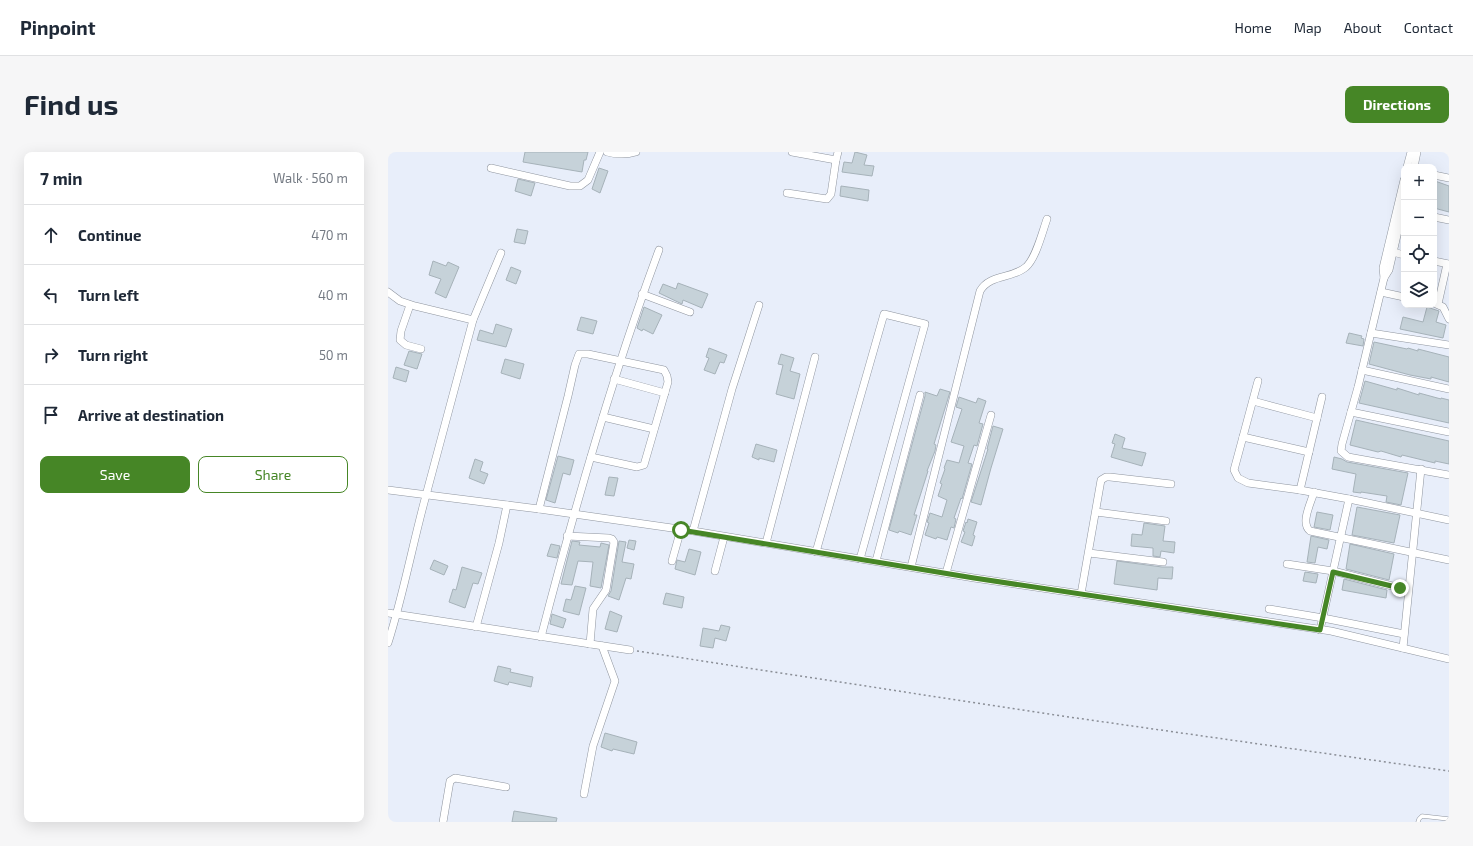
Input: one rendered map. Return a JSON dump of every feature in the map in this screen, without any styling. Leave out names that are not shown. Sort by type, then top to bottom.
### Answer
[{"type":"street","points":[[491,168],[570,186],[580,186],[588,180],[600,152]]},
{"type":"street","points":[[607,152],[618,155],[636,152]]},
{"type":"street","points":[[792,152],[836,160]]},
{"type":"street","points":[[787,193],[827,199],[831,194],[838,152]]},
{"type":"street","points":[[1408,164],[1411,152]]},
{"type":"street","points":[[1415,164],[1417,152]]},
{"type":"street","points":[[1437,176],[1449,178]]},
{"type":"street","points":[[1401,193],[1383,268],[1384,278],[1381,292],[1341,452],[1348,457],[1449,475]]},
{"type":"street","points":[[1437,218],[1449,220]]},
{"type":"street","points":[[911,568],[980,291],[987,283],[1020,271],[1029,264],[1038,246],[1048,219]]},
{"type":"street","points":[[1384,278],[1389,270],[1401,221]]},
{"type":"street","points":[[541,637],[568,533],[619,361],[659,250]]},
{"type":"street","points":[[1393,252],[1401,253]]},
{"type":"street","points":[[388,644],[397,615],[426,496],[454,397],[473,320],[501,253]]},
{"type":"street","points":[[1437,262],[1448,264],[1437,301]]},
{"type":"street","points":[[388,292],[400,301],[410,305],[473,320]]},
{"type":"street","points":[[1381,292],[1401,296]]},
{"type":"street","points":[[642,294],[690,312]]},
{"type":"street","points":[[1437,304],[1441,305],[1447,310],[1449,319]]},
{"type":"street","points":[[410,305],[401,331],[400,340],[406,345],[422,350]]},
{"type":"street","points":[[694,531],[732,389],[759,305]]},
{"type":"street","points":[[816,552],[884,314],[925,324],[860,559]]},
{"type":"street","points":[[1371,333],[1449,345]]},
{"type":"street","points":[[538,509],[577,356],[584,353],[664,370],[668,382],[644,465],[637,467],[591,457]]},
{"type":"street","points":[[766,543],[815,357]]},
{"type":"street","points":[[1362,370],[1449,389]]},
{"type":"street","points":[[614,379],[665,392]]},
{"type":"street","points":[[1258,381],[1234,470],[1238,478],[1248,483],[1314,492],[1449,520]]},
{"type":"street","points":[[876,561],[920,395]]},
{"type":"street","points":[[1300,490],[1322,397]]},
{"type":"street","points":[[1253,401],[1317,418]]},
{"type":"street","points":[[1351,412],[1449,432]]},
{"type":"street","points":[[946,573],[991,415]]},
{"type":"street","points":[[603,417],[654,429]]},
{"type":"street","points":[[1243,437],[1309,452]]},
{"type":"street","points":[[1403,648],[1421,469]]},
{"type":"street","points":[[1081,594],[1101,480],[1106,477],[1171,484]]},
{"type":"street","points":[[388,490],[507,507],[538,509],[573,517],[680,533],[694,531],[724,539],[766,543],[911,568],[1320,630],[1449,659]]},
{"type":"street","points":[[1314,492],[1306,521],[1306,527],[1310,531],[1412,551],[1449,560]]},
{"type":"street","points":[[1320,630],[1349,499]]},
{"type":"street","points":[[476,627],[507,507]]},
{"type":"street","points":[[1096,512],[1166,521]]},
{"type":"street","points":[[568,533],[612,538],[614,542],[606,590],[593,609],[590,644]]},
{"type":"street","points":[[673,557],[680,533]]},
{"type":"street","points":[[715,570],[724,539]]},
{"type":"street","points":[[1089,553],[1162,562]]},
{"type":"street","points":[[1287,564],[1333,572],[1408,590]]},
{"type":"street","points":[[1269,609],[1404,634]]},
{"type":"street","points":[[388,614],[630,650]]},
{"type":"street","points":[[584,794],[593,746],[615,681],[602,646]]},
{"type":"street","points":[[443,822],[450,781],[455,778],[506,788]]},
{"type":"lane","points":[[1418,822],[1422,816],[1449,819]]},
{"type":"path","points":[[630,650],[1055,715],[1449,771]]},
{"type":"building","points":[[525,152],[588,152],[586,160],[584,160],[582,172],[523,162]]},
{"type":"building","points":[[855,152],[867,155],[864,165],[874,166],[872,176],[842,172],[844,162],[852,163]]},
{"type":"building","points":[[599,168],[608,171],[600,193],[592,189]]},
{"type":"building","points":[[518,179],[535,183],[531,196],[515,191]]},
{"type":"building","points":[[1437,182],[1449,186],[1449,212],[1437,209]]},
{"type":"building","points":[[841,186],[869,190],[868,201],[840,196]]},
{"type":"building","points":[[517,229],[528,231],[525,244],[514,242]]},
{"type":"building","points":[[433,261],[446,266],[448,262],[459,267],[446,298],[435,293],[441,279],[429,275]]},
{"type":"building","points":[[511,267],[521,271],[516,284],[506,280]]},
{"type":"building","points":[[678,283],[708,294],[702,308],[683,300],[682,304],[659,293],[663,284],[676,289]]},
{"type":"building","points":[[644,307],[662,315],[653,334],[637,328]]},
{"type":"building","points":[[1427,308],[1439,311],[1436,322],[1446,325],[1443,338],[1400,329],[1403,317],[1423,322]]},
{"type":"building","points":[[581,317],[597,321],[593,334],[577,330]]},
{"type":"building","points":[[496,324],[512,329],[506,347],[477,340],[480,330],[493,334]]},
{"type":"building","points":[[1349,333],[1362,336],[1361,338],[1364,339],[1363,346],[1346,343]]},
{"type":"building","points":[[1374,342],[1418,351],[1418,349],[1449,357],[1449,382],[1431,377],[1431,379],[1410,375],[1369,364]]},
{"type":"building","points":[[709,348],[727,355],[724,363],[720,362],[715,374],[704,370],[709,358],[706,357]]},
{"type":"building","points":[[409,351],[422,354],[417,369],[404,365]]},
{"type":"building","points":[[781,354],[794,358],[790,371],[800,374],[794,399],[776,394],[783,365],[778,364]]},
{"type":"building","points":[[505,359],[524,364],[520,379],[501,373]]},
{"type":"building","points":[[396,367],[409,371],[406,382],[393,378]]},
{"type":"building","points":[[1365,381],[1397,390],[1397,388],[1419,395],[1419,393],[1449,400],[1449,423],[1359,403]]},
{"type":"building","points":[[940,389],[950,392],[934,444],[936,445],[935,451],[927,471],[914,515],[917,515],[911,535],[899,531],[898,533],[889,530],[925,392],[937,396]]},
{"type":"building","points":[[959,397],[976,403],[978,398],[986,401],[979,423],[983,424],[977,446],[974,445],[968,463],[972,464],[962,499],[961,498],[954,518],[956,519],[954,528],[951,527],[947,540],[937,537],[936,539],[925,535],[929,523],[927,522],[930,513],[942,517],[947,500],[938,496],[942,484],[940,483],[945,469],[944,468],[947,460],[959,463],[964,446],[951,442],[962,409],[956,407]]},
{"type":"building","points":[[1356,420],[1449,441],[1449,464],[1435,461],[1435,463],[1402,455],[1401,457],[1381,451],[1378,452],[1350,445]]},
{"type":"building","points":[[993,426],[1003,429],[981,505],[971,502],[988,449]]},
{"type":"building","points":[[1115,434],[1125,438],[1122,448],[1146,453],[1142,466],[1111,457],[1115,444],[1112,443]]},
{"type":"building","points":[[756,444],[777,450],[774,462],[759,458],[759,460],[752,457]]},
{"type":"building","points":[[558,456],[574,460],[570,475],[563,473],[555,503],[546,500]]},
{"type":"building","points":[[1334,457],[1347,462],[1408,473],[1401,505],[1386,502],[1387,496],[1353,492],[1356,474],[1332,469]]},
{"type":"building","points":[[475,459],[483,462],[480,471],[488,474],[484,484],[469,478]]},
{"type":"building","points":[[609,477],[618,478],[614,496],[605,495]]},
{"type":"building","points":[[1357,507],[1400,515],[1394,543],[1352,535]]},
{"type":"building","points":[[1317,512],[1333,515],[1330,530],[1314,527]]},
{"type":"building","points":[[968,519],[977,522],[973,535],[975,536],[972,546],[961,542],[965,532],[963,531]]},
{"type":"building","points":[[1144,523],[1165,526],[1163,541],[1175,542],[1174,553],[1161,551],[1160,557],[1153,556],[1153,548],[1131,546],[1132,534],[1142,535]]},
{"type":"building","points":[[1311,536],[1329,540],[1327,549],[1318,547],[1315,563],[1307,562]]},
{"type":"building","points":[[629,540],[636,541],[634,550],[627,548]]},
{"type":"building","points":[[572,541],[580,542],[579,545],[600,547],[601,543],[609,545],[601,588],[590,586],[593,562],[578,561],[572,585],[561,584]]},
{"type":"building","points":[[619,541],[626,542],[622,562],[634,564],[631,579],[626,578],[619,600],[608,596],[611,591]]},
{"type":"building","points":[[551,544],[560,546],[557,558],[547,556]]},
{"type":"building","points":[[1350,544],[1394,554],[1389,580],[1346,569]]},
{"type":"building","points":[[689,549],[701,552],[695,575],[675,569],[677,560],[685,562]]},
{"type":"building","points":[[434,560],[448,566],[444,575],[430,569]]},
{"type":"building","points":[[1117,561],[1173,567],[1172,579],[1158,578],[1157,590],[1114,584]]},
{"type":"building","points":[[462,567],[482,573],[478,584],[473,583],[465,608],[449,602],[453,589],[456,590]]},
{"type":"building","points":[[1305,572],[1318,574],[1316,583],[1303,581]]},
{"type":"building","points":[[1344,579],[1387,590],[1386,598],[1342,590]]},
{"type":"building","points":[[575,586],[586,588],[579,615],[563,611],[566,599],[571,600]]},
{"type":"building","points":[[666,593],[684,597],[682,608],[663,604]]},
{"type":"building","points":[[610,611],[622,616],[617,632],[605,629]]},
{"type":"building","points":[[552,614],[566,619],[563,628],[550,624]]},
{"type":"building","points":[[721,625],[730,627],[726,641],[715,638],[713,648],[700,646],[703,628],[719,631]]},
{"type":"building","points":[[498,666],[511,669],[510,672],[533,677],[531,687],[509,682],[508,685],[494,681]]},
{"type":"building","points":[[605,733],[637,742],[634,754],[613,749],[612,751],[601,747]]},
{"type":"building","points":[[514,811],[557,818],[556,822],[512,822]]},
{"type":"route","points":[[681,530],[974,578],[1320,630],[1333,572],[1400,588]]}]
